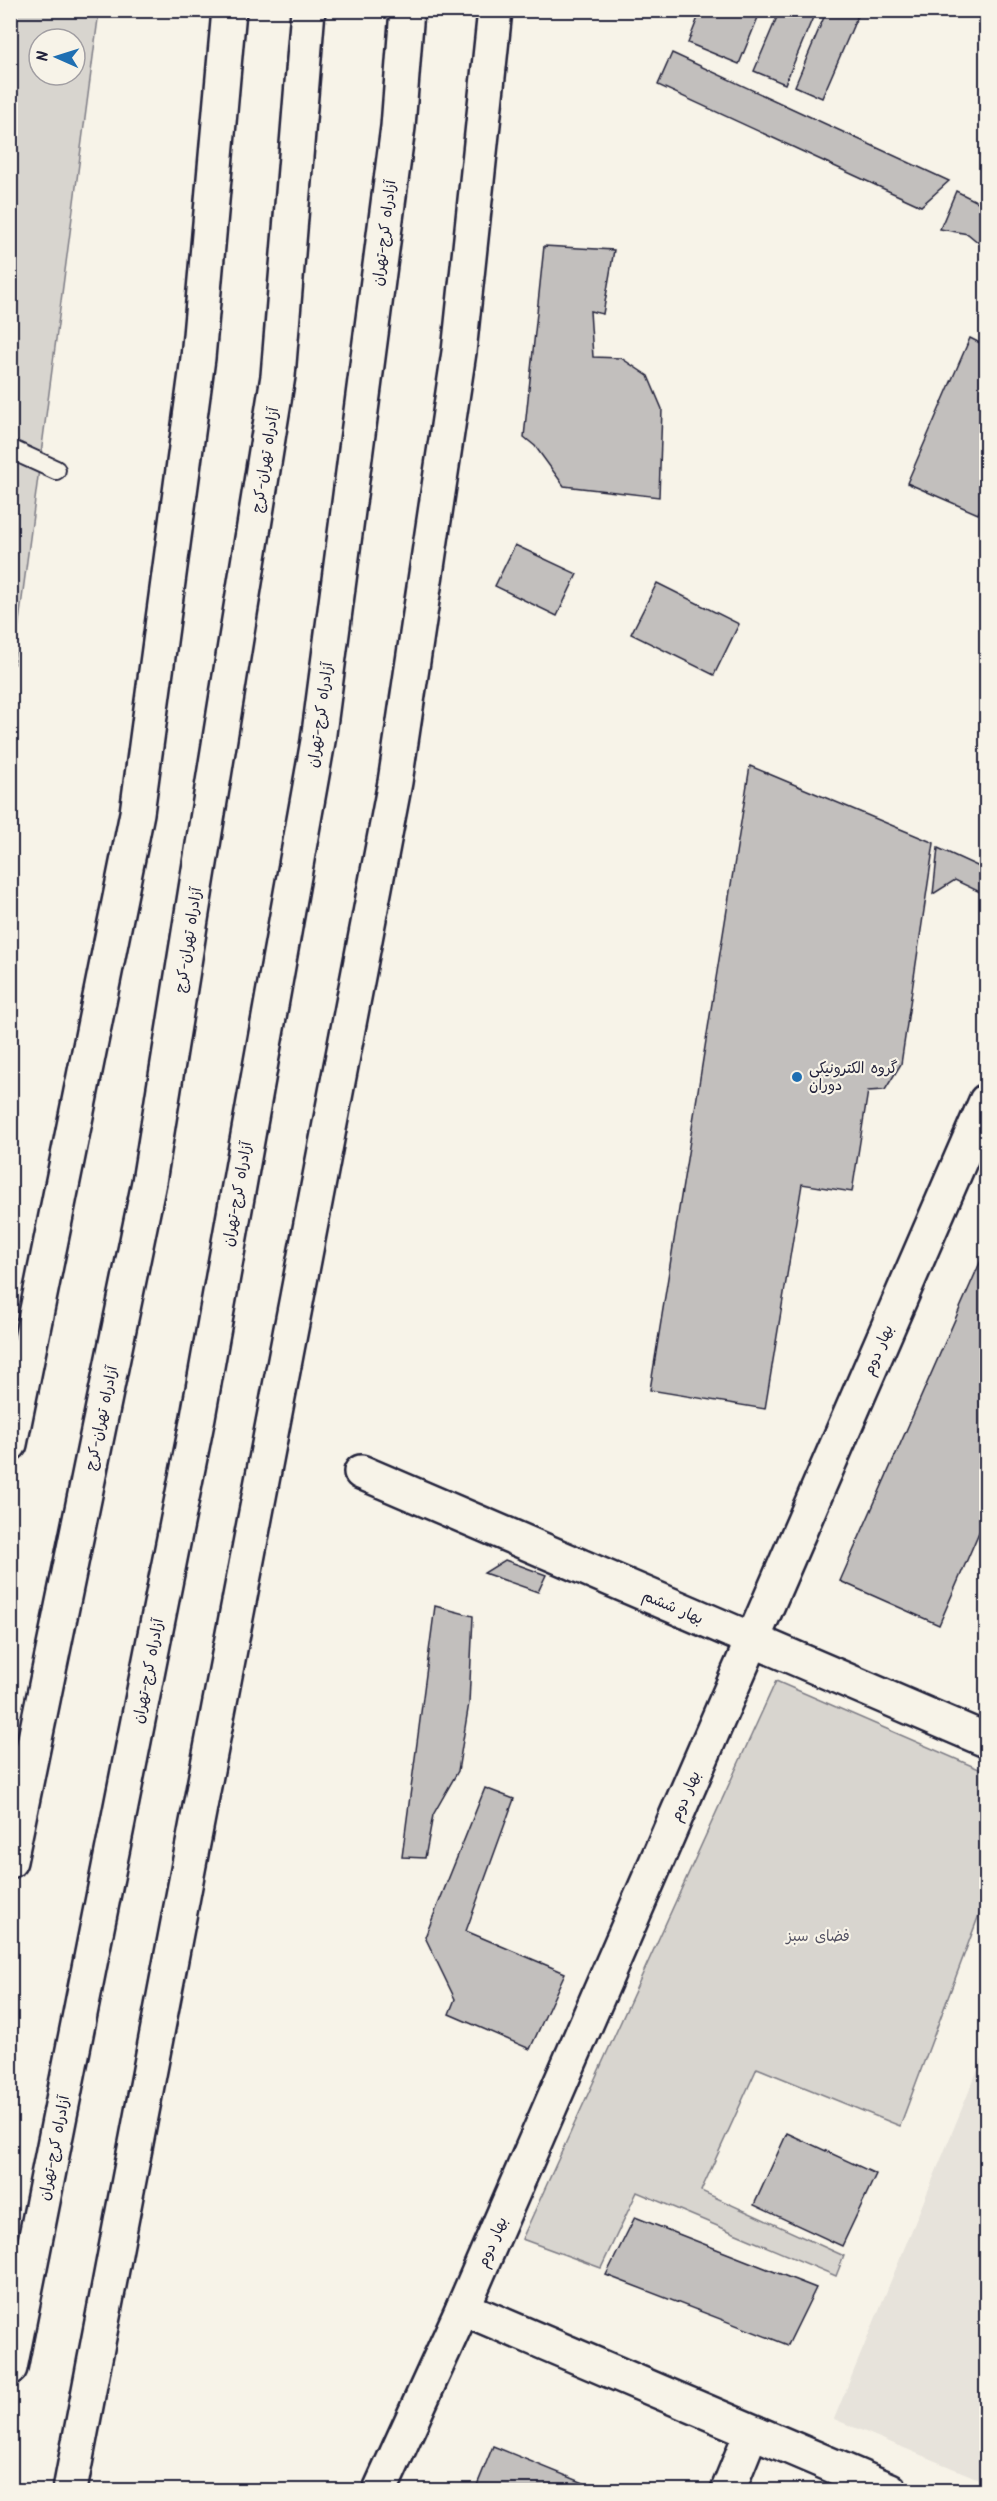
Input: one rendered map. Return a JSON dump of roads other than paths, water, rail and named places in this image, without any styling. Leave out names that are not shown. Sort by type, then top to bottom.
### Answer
[{"type":"main road","points":[[10,1444],[137,813],[198,358],[229,10]]},
{"type":"main road","name":"آزادراه تهران-کرج","points":[[10,1861],[159,1123],[278,376],[308,10]]},
{"type":"main road","name":"آزادراه کرج-تهران","points":[[10,2368],[198,1417],[318,741],[398,127],[407,10]]},
{"type":"main road","points":[[69,2490],[395,782],[459,352],[495,10]]},
{"type":"main road","name":"بهار دوم","points":[[380,2490],[463,2308],[987,1101]]},
{"type":"main road","name":"بهار ششم","points":[[361,1472],[987,1740]]},
{"type":"main road","points":[[463,2308],[890,2490]]},
{"type":"main road","points":[[728,2490],[752,2433]]},
{"type":"lane","points":[[10,449],[56,470]]},
{"type":"place","name":"گروه الکترونیکی دوران","points":[[797,1077]]},
{"type":"park label","name":"فضای سبز","points":[[818,1936]]}]
